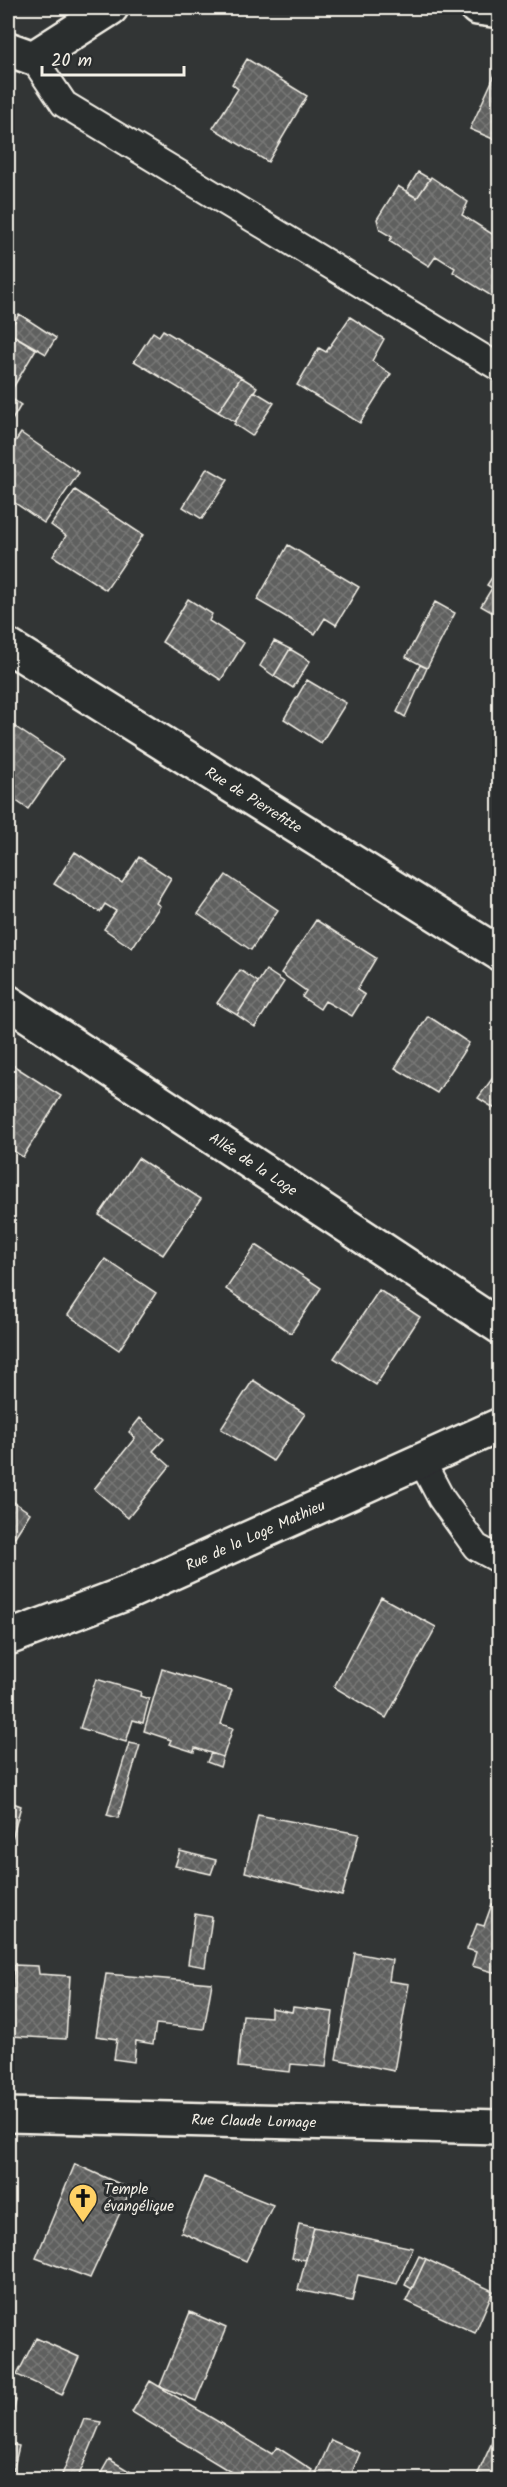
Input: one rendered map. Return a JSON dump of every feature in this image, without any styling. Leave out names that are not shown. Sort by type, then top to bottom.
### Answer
[{"type":"street","points":[[20,53],[111,8]]},
{"type":"street","points":[[477,8],[500,11]]},
{"type":"street","name":"Rue de Pierrefitte","points":[[8,646],[500,954]]},
{"type":"street","name":"Allée de la Loge","points":[[8,1002],[500,1327]]},
{"type":"street","name":"Rue de la Loge Mathieu","points":[[8,1638],[127,1593],[500,1425]]},
{"type":"street","name":"Rue Claude Lornage","points":[[8,2115],[500,2127]]},
{"type":"lane","points":[[20,53],[64,104],[500,368]]},
{"type":"lane","points":[[421,1460],[441,1498],[476,1547],[500,1560]]},
{"type":"building","points":[[247,59],[307,96],[268,162],[213,128],[238,89],[232,84]]},
{"type":"building","points":[[500,68],[500,142],[470,129]]},
{"type":"building","points":[[418,172],[430,179],[417,198],[406,192]]},
{"type":"building","points":[[431,177],[468,202],[462,215],[500,239],[500,287],[493,297],[453,272],[455,268],[436,256],[429,266],[389,241],[392,237],[380,230],[377,219],[398,186],[417,198]]},
{"type":"building","points":[[19,314],[56,338],[46,354],[8,332]]},
{"type":"building","points":[[350,317],[384,339],[372,361],[391,374],[360,423],[297,385],[319,348],[326,352]]},
{"type":"building","points":[[163,330],[241,377],[218,412],[134,361],[153,332],[159,336]]},
{"type":"building","points":[[8,332],[36,349],[8,396]]},
{"type":"building","points":[[241,377],[257,387],[235,422],[218,412]]},
{"type":"building","points":[[254,391],[274,403],[252,436],[234,424]]},
{"type":"building","points":[[8,396],[21,405],[8,427]]},
{"type":"building","points":[[21,433],[79,473],[44,523],[8,498],[8,452]]},
{"type":"building","points":[[207,468],[228,480],[202,519],[183,507]]},
{"type":"building","points":[[75,490],[143,535],[106,590],[53,556],[66,536],[51,525]]},
{"type":"building","points":[[497,528],[500,530],[500,542],[492,538]]},
{"type":"building","points":[[288,545],[359,587],[336,625],[325,618],[315,634],[257,600]]},
{"type":"building","points":[[500,565],[500,617],[481,606],[492,588],[487,585]]},
{"type":"building","points":[[188,599],[212,614],[209,621],[244,643],[221,680],[162,642]]},
{"type":"building","points":[[435,602],[455,613],[427,668],[406,657]]},
{"type":"building","points":[[274,641],[290,649],[274,676],[260,666]]},
{"type":"building","points":[[290,649],[310,661],[293,688],[274,676]]},
{"type":"building","points":[[420,665],[427,668],[405,717],[397,712]]},
{"type":"building","points":[[307,680],[346,703],[321,743],[284,719]]},
{"type":"building","points":[[8,722],[63,759],[28,809],[8,795]]},
{"type":"building","points":[[75,852],[122,883],[139,857],[171,878],[156,903],[160,906],[132,948],[104,929],[116,911],[105,904],[100,912],[54,884]]},
{"type":"building","points":[[226,875],[278,910],[251,950],[198,914]]},
{"type":"building","points":[[316,920],[376,958],[357,990],[365,995],[352,1016],[325,1001],[320,1009],[302,997],[306,991],[281,973]]},
{"type":"building","points":[[240,970],[258,982],[237,1015],[217,1003]]},
{"type":"building","points":[[266,970],[284,982],[255,1027],[237,1015]]},
{"type":"building","points":[[428,1016],[469,1043],[437,1093],[395,1068]]},
{"type":"building","points":[[8,1062],[61,1096],[23,1157],[8,1147]]},
{"type":"building","points":[[500,1068],[500,1112],[478,1098]]},
{"type":"building","points":[[138,1158],[201,1199],[163,1255],[99,1215]]},
{"type":"building","points":[[256,1245],[321,1288],[291,1333],[226,1289]]},
{"type":"building","points":[[105,1259],[156,1293],[119,1350],[68,1315]]},
{"type":"building","points":[[379,1290],[420,1317],[376,1385],[334,1358]]},
{"type":"building","points":[[253,1380],[305,1414],[273,1461],[221,1429]]},
{"type":"building","points":[[140,1418],[164,1439],[153,1451],[170,1466],[128,1518],[94,1489],[135,1438],[129,1432]]},
{"type":"building","points":[[8,1498],[30,1513],[9,1546],[8,1545]]},
{"type":"building","points":[[381,1597],[436,1627],[386,1718],[334,1687]]},
{"type":"building","points":[[162,1669],[232,1690],[221,1724],[233,1728],[223,1757],[195,1748],[194,1752],[169,1744],[171,1740],[144,1731]]},
{"type":"building","points":[[96,1679],[141,1692],[140,1696],[149,1699],[143,1723],[133,1720],[126,1742],[80,1728]]},
{"type":"building","points":[[129,1743],[140,1745],[118,1818],[107,1815]]},
{"type":"building","points":[[211,1753],[223,1757],[220,1767],[207,1762]]},
{"type":"building","points":[[8,1801],[21,1806],[8,1854]]},
{"type":"building","points":[[258,1815],[359,1834],[342,1896],[245,1872]]},
{"type":"building","points":[[180,1851],[216,1860],[211,1874],[175,1866]]},
{"type":"building","points":[[492,1904],[500,1906],[500,1974],[472,1966],[476,1952],[467,1949],[477,1924],[484,1926]]},
{"type":"building","points":[[195,1914],[212,1917],[205,1967],[188,1964]]},
{"type":"building","points":[[355,1953],[392,1960],[389,1981],[409,1984],[394,2071],[336,2059]]},
{"type":"building","points":[[14,1965],[38,1966],[39,1974],[70,1976],[66,2039],[10,2036]]},
{"type":"building","points":[[106,1974],[212,1983],[204,2029],[156,2024],[153,2044],[136,2041],[134,2062],[114,2059],[117,2039],[96,2036]]},
{"type":"building","points":[[293,2007],[333,2012],[326,2067],[291,2064],[290,2072],[238,2067],[243,2015],[271,2017],[271,2008],[292,2012]]},
{"type":"building","name":"Temple évangélique","points":[[75,2164],[131,2189],[90,2278],[36,2258]]},
{"type":"building","points":[[204,2177],[273,2205],[246,2261],[181,2232]]},
{"type":"building","points":[[299,2224],[314,2227],[306,2260],[292,2258]]},
{"type":"building","points":[[314,2227],[413,2248],[397,2284],[358,2275],[352,2301],[298,2290]]},
{"type":"building","points":[[419,2256],[426,2259],[412,2289],[405,2285]]},
{"type":"building","points":[[426,2259],[493,2291],[475,2333],[406,2301]]},
{"type":"building","points":[[190,2312],[226,2328],[196,2401],[160,2386]]},
{"type":"building","points":[[36,2338],[79,2357],[62,2395],[17,2375]]},
{"type":"building","points":[[150,2381],[272,2454],[277,2447],[312,2470],[306,2480],[244,2480],[132,2412]]},
{"type":"building","points":[[8,2398],[16,2400],[8,2436]]},
{"type":"building","points":[[84,2419],[101,2422],[77,2480],[60,2480]]},
{"type":"building","points":[[496,2434],[500,2435],[500,2480],[475,2480]]},
{"type":"building","points":[[331,2440],[360,2453],[349,2480],[313,2480]]},
{"type":"building","points":[[8,2443],[19,2446],[11,2480],[8,2480]]},
{"type":"building","points":[[109,2459],[144,2480],[97,2480]]},
{"type":"place","name":"Temple évangélique","points":[[83,2224]]}]
